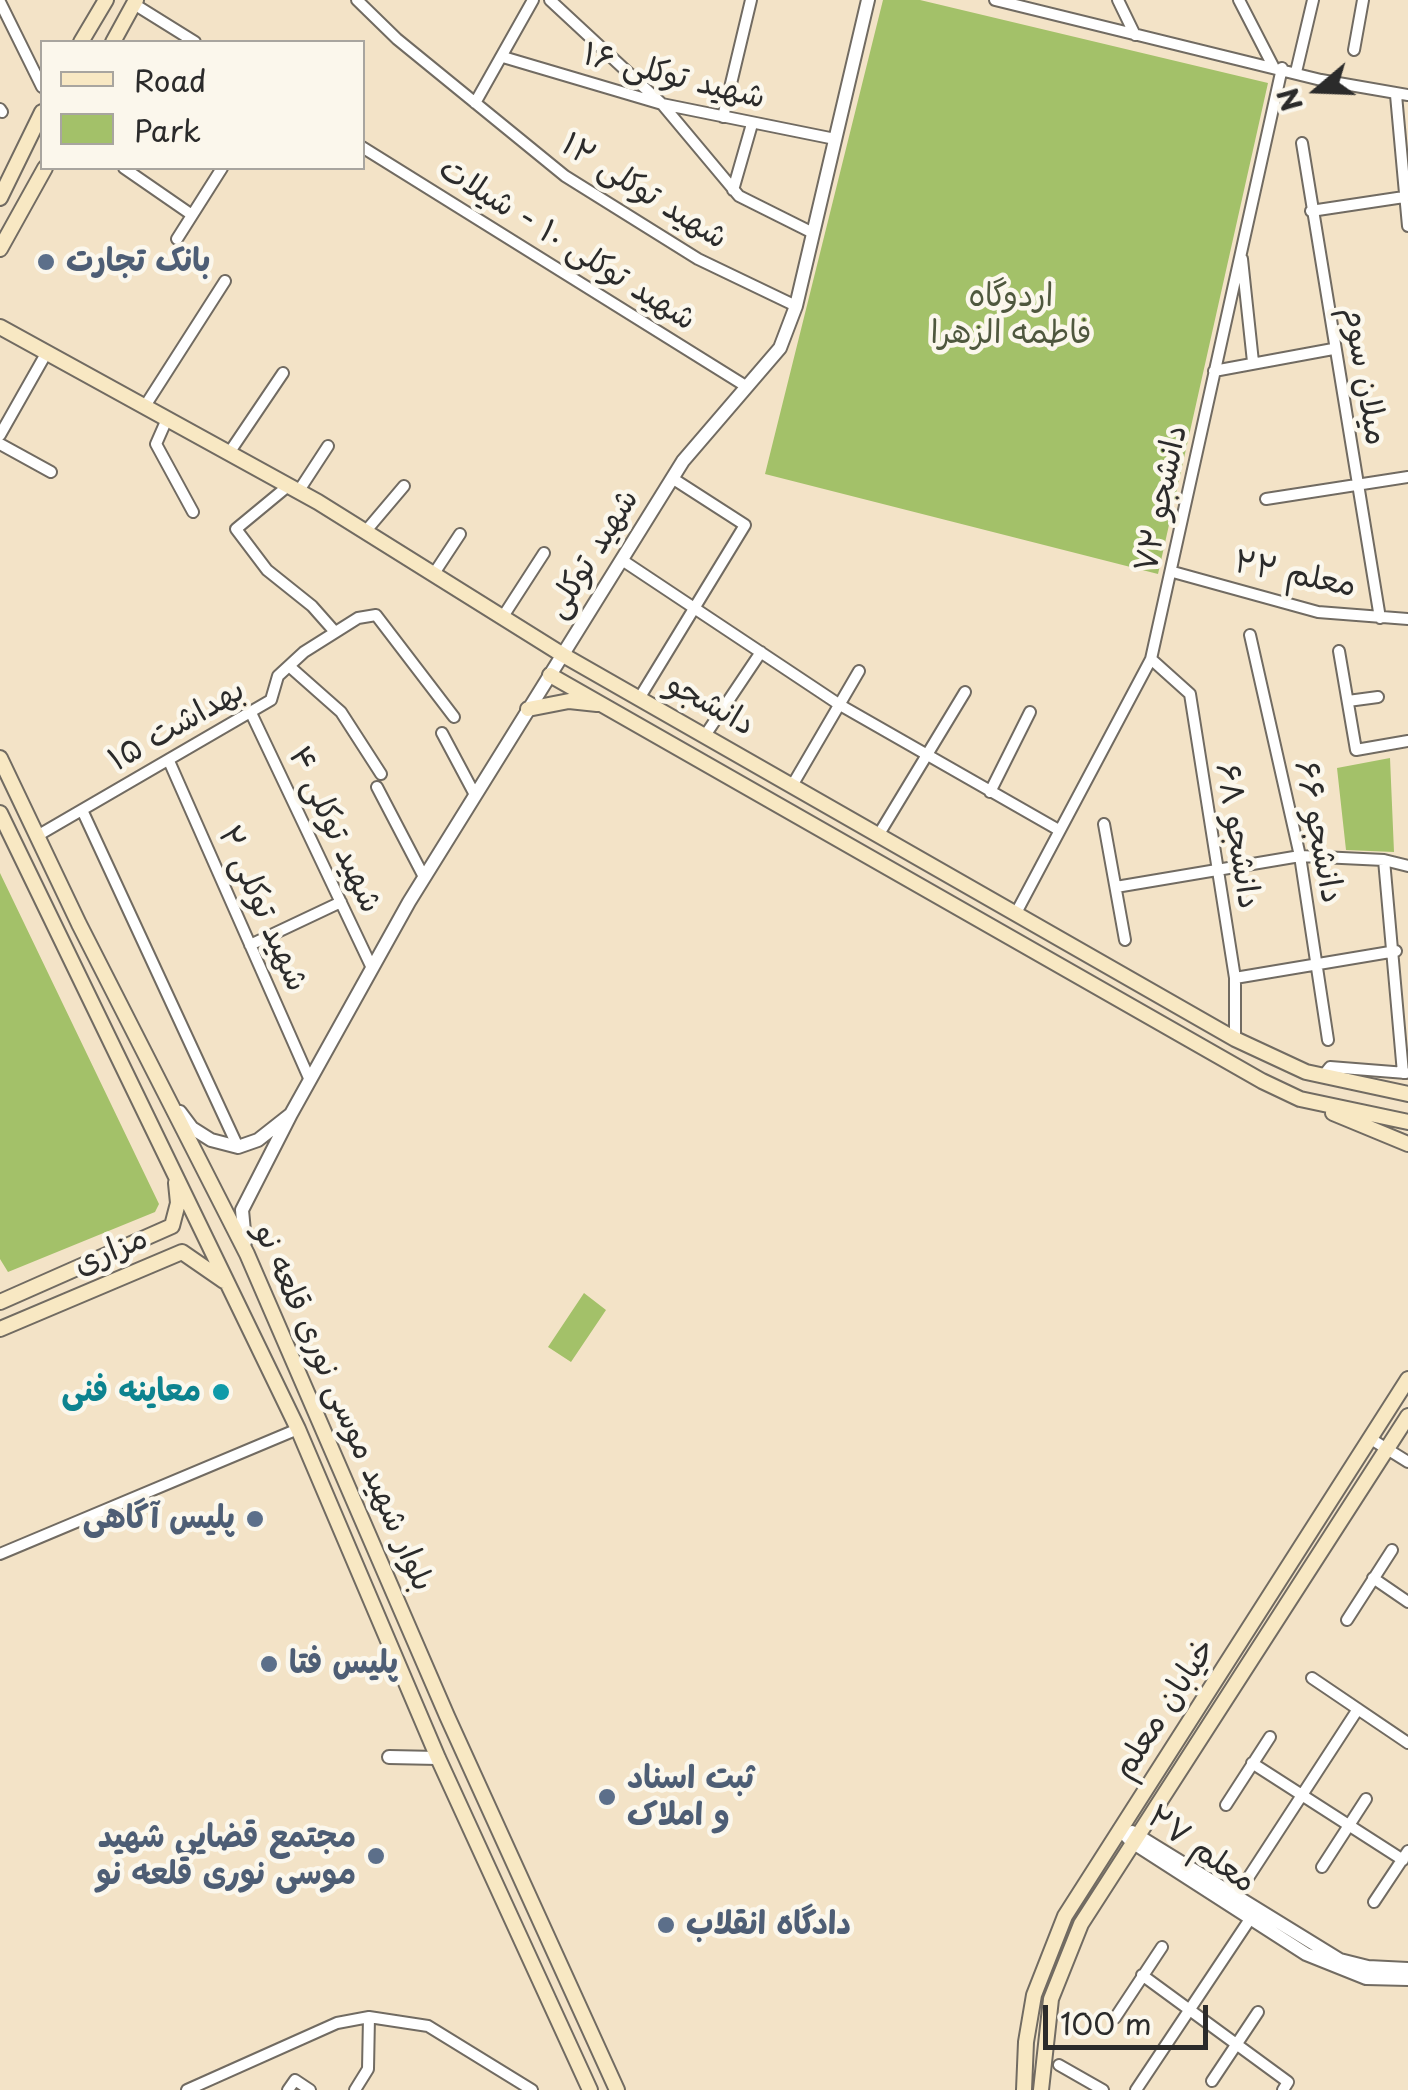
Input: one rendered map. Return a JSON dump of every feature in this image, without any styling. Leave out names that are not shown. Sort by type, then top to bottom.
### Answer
[{"type":"main road","points":[[83,40],[106,0]]},
{"type":"main road","points":[[114,40],[135,2]]},
{"type":"main road","points":[[21,211],[0,199],[40,116]]},
{"type":"main road","points":[[0,249],[43,170]]},
{"type":"main road","name":"دانشجو","points":[[0,327],[293,489],[563,654],[1235,1039],[1322,1076],[1406,1095]]},
{"type":"main road","name":"دانشجو","points":[[550,674],[1300,1099],[1403,1121]]},
{"type":"main road","points":[[528,709],[569,701],[608,706]]},
{"type":"main road","name":"بلوار شهید موسی نوری قلعه نو","points":[[0,758],[79,924],[248,1254],[447,1716],[618,2090]]},
{"type":"main road","name":"بلوار شهید موسی نوری قلعه نو","points":[[0,813],[298,1430],[438,1758],[590,2090]]},
{"type":"main road","points":[[56,934],[79,924]]},
{"type":"main road","points":[[1403,1121],[1406,1095]]},
{"type":"main road","points":[[1300,1099],[1408,1144]]},
{"type":"main road","points":[[172,1226],[178,1203],[174,1172]]},
{"type":"main road","points":[[172,1226],[180,1236],[182,1252]]},
{"type":"main road","points":[[0,1302],[172,1226]]},
{"type":"main road","name":"مزاری","points":[[0,1329],[182,1252],[214,1271],[234,1292]]},
{"type":"main road","name":"خیابان معلم","points":[[1024,2090],[1026,2042],[1048,1954],[1066,1916],[1408,1380]]},
{"type":"main road","name":"خیابان معلم","points":[[1041,2090],[1045,2030],[1064,1961],[1081,1924],[1408,1416]]},
{"type":"street","name":"شهید توکلی ۱۲","points":[[357,0],[565,176],[698,260],[796,306]]},
{"type":"street","points":[[476,103],[533,0]]},
{"type":"street","points":[[550,0],[662,104],[734,190],[813,232]]},
{"type":"street","points":[[724,116],[751,0]]},
{"type":"street","name":"شهید توکلی","points":[[248,1254],[242,1210],[309,1078],[424,877],[672,478],[744,386],[780,348],[796,306],[868,0]]},
{"type":"street","points":[[995,0],[1135,36],[1402,95],[1408,226]]},
{"type":"street","points":[[1118,0],[1135,36]]},
{"type":"street","points":[[1240,0],[1278,67]]},
{"type":"street","points":[[1296,72],[1313,0]]},
{"type":"street","points":[[1354,50],[1363,0]]},
{"type":"street","points":[[0,2],[40,83]]},
{"type":"street","points":[[135,2],[193,40]]},
{"type":"street","name":"شهید توکلی ۱۶","points":[[503,58],[662,104],[835,139]]},
{"type":"street","name":"دانشجو ۷۲","points":[[1016,913],[1056,829],[1151,659],[1173,572],[1278,67]]},
{"type":"street","points":[[734,190],[752,124]]},
{"type":"street","name":"میلان سوم","points":[[1302,143],[1380,618]]},
{"type":"street","name":"شهید توکلی ۱۰ - شیلات","points":[[365,149],[744,386]]},
{"type":"street","points":[[127,170],[192,215]]},
{"type":"street","points":[[177,239],[221,170]]},
{"type":"street","points":[[1311,211],[1404,197]]},
{"type":"street","points":[[1241,249],[1252,362]]},
{"type":"street","points":[[145,406],[224,282]]},
{"type":"street","points":[[1214,371],[1333,349]]},
{"type":"street","points":[[0,435],[46,352]]},
{"type":"street","points":[[229,454],[282,373]]},
{"type":"street","points":[[167,419],[156,444],[193,512]]},
{"type":"street","points":[[0,444],[51,472]]},
{"type":"street","points":[[328,446],[293,489],[236,529],[267,570],[312,606],[335,632]]},
{"type":"street","points":[[1266,499],[1408,476]]},
{"type":"street","points":[[640,697],[697,610],[745,525],[672,478]]},
{"type":"street","points":[[365,532],[404,486]]},
{"type":"street","points":[[433,574],[460,534]]},
{"type":"street","points":[[502,618],[544,554]]},
{"type":"street","points":[[622,560],[840,704],[1056,829]]},
{"type":"street","name":"معلم ۲۲","points":[[1173,572],[1318,612],[1408,619]]},
{"type":"street","name":"بهداشت ۱۵","points":[[37,836],[271,700],[278,676],[358,618],[376,616],[454,717]]},
{"type":"street","name":"دانشجو ۶۶","points":[[1250,635],[1300,856],[1328,1040]]},
{"type":"street","points":[[1339,651],[1356,750],[1408,742]]},
{"type":"street","points":[[706,734],[761,652]]},
{"type":"street","name":"دانشجو ۶۸","points":[[1151,659],[1190,694],[1235,978],[1235,1039]]},
{"type":"street","points":[[289,666],[341,712],[380,774]]},
{"type":"street","points":[[794,784],[859,671]]},
{"type":"street","points":[[879,834],[965,692]]},
{"type":"street","points":[[1348,702],[1378,697]]},
{"type":"street","points":[[990,792],[1030,712]]},
{"type":"street","name":"شهید توکلی ۴","points":[[251,713],[372,968]]},
{"type":"street","points":[[442,733],[474,794]]},
{"type":"street","name":"شهید توکلی ۲","points":[[168,760],[309,1078]]},
{"type":"street","points":[[377,787],[424,877]]},
{"type":"street","points":[[82,810],[238,1147]]},
{"type":"street","points":[[1104,824],[1125,940]]},
{"type":"street","points":[[1116,887],[1300,856],[1384,860],[1408,866]]},
{"type":"street","points":[[1322,1076],[1330,1067],[1406,1073],[1384,860]]},
{"type":"street","points":[[250,945],[341,902]]},
{"type":"street","points":[[1235,978],[1396,952]]},
{"type":"street","points":[[173,1103],[192,1128],[210,1140],[238,1147],[258,1140],[291,1114]]},
{"type":"street","points":[[0,1554],[298,1430]]},
{"type":"street","points":[[1371,1438],[1408,1462]]},
{"type":"street","points":[[1347,1620],[1392,1550]]},
{"type":"street","points":[[1373,1578],[1408,1602]]},
{"type":"street","points":[[1312,1678],[1408,1742]]},
{"type":"street","points":[[1233,1901],[1358,1709]]},
{"type":"street","points":[[1226,1805],[1270,1737]]},
{"type":"street","points":[[389,1757],[438,1758]]},
{"type":"street","points":[[1252,1763],[1301,1797],[1406,1856],[1374,1902]]},
{"type":"street","points":[[1322,1867],[1366,1799]]},
{"type":"street","name":"معلم ۲۷","points":[[1120,1828],[1254,1914]]},
{"type":"street","points":[[1254,1914],[1340,1960],[1368,1967],[1408,1969]]},
{"type":"street","points":[[1254,1914],[1336,1970],[1366,1978],[1408,1980]]},
{"type":"street","points":[[1136,2090],[1254,1914]]},
{"type":"street","points":[[1115,2018],[1162,1947]]},
{"type":"street","points":[[1142,1975],[1285,2086]]},
{"type":"street","points":[[1212,2080],[1258,2012]]},
{"type":"street","points":[[187,2090],[337,2023],[369,2018],[397,2018],[428,2026],[532,2090]]},
{"type":"street","points":[[355,2090],[368,2069],[369,2018]]},
{"type":"street","points":[[1059,2065],[1103,2090]]},
{"type":"street","points":[[288,2090],[295,2080],[310,2090]]},
{"type":"green space","name":"اردوگاه فاطمه الزهرا","points":[[883,0],[920,0],[1268,83],[1158,574],[765,474]]},
{"type":"green space","points":[[1390,758],[1394,852],[1346,850],[1337,768]]},
{"type":"green space","points":[[0,873],[159,1204],[155,1212],[8,1272],[0,1259]]},
{"type":"green space","points":[[584,1293],[606,1310],[571,1362],[548,1347]]},
{"type":"place","name":"بانک تجارت","points":[[46,262]]},
{"type":"place","name":"معاینه فنی","points":[[221,1392]]},
{"type":"place","name":"پلیس آگاهی","points":[[255,1519]]},
{"type":"place","name":"پلیس فتا","points":[[269,1664]]},
{"type":"place","name":"ثبت اسناد و املاک","points":[[607,1797]]},
{"type":"place","name":"مجتمع قضایی شهید موسی نوری قلعه نو","points":[[376,1856]]},
{"type":"place","name":"دادگاه انقلاب","points":[[666,1925]]}]
